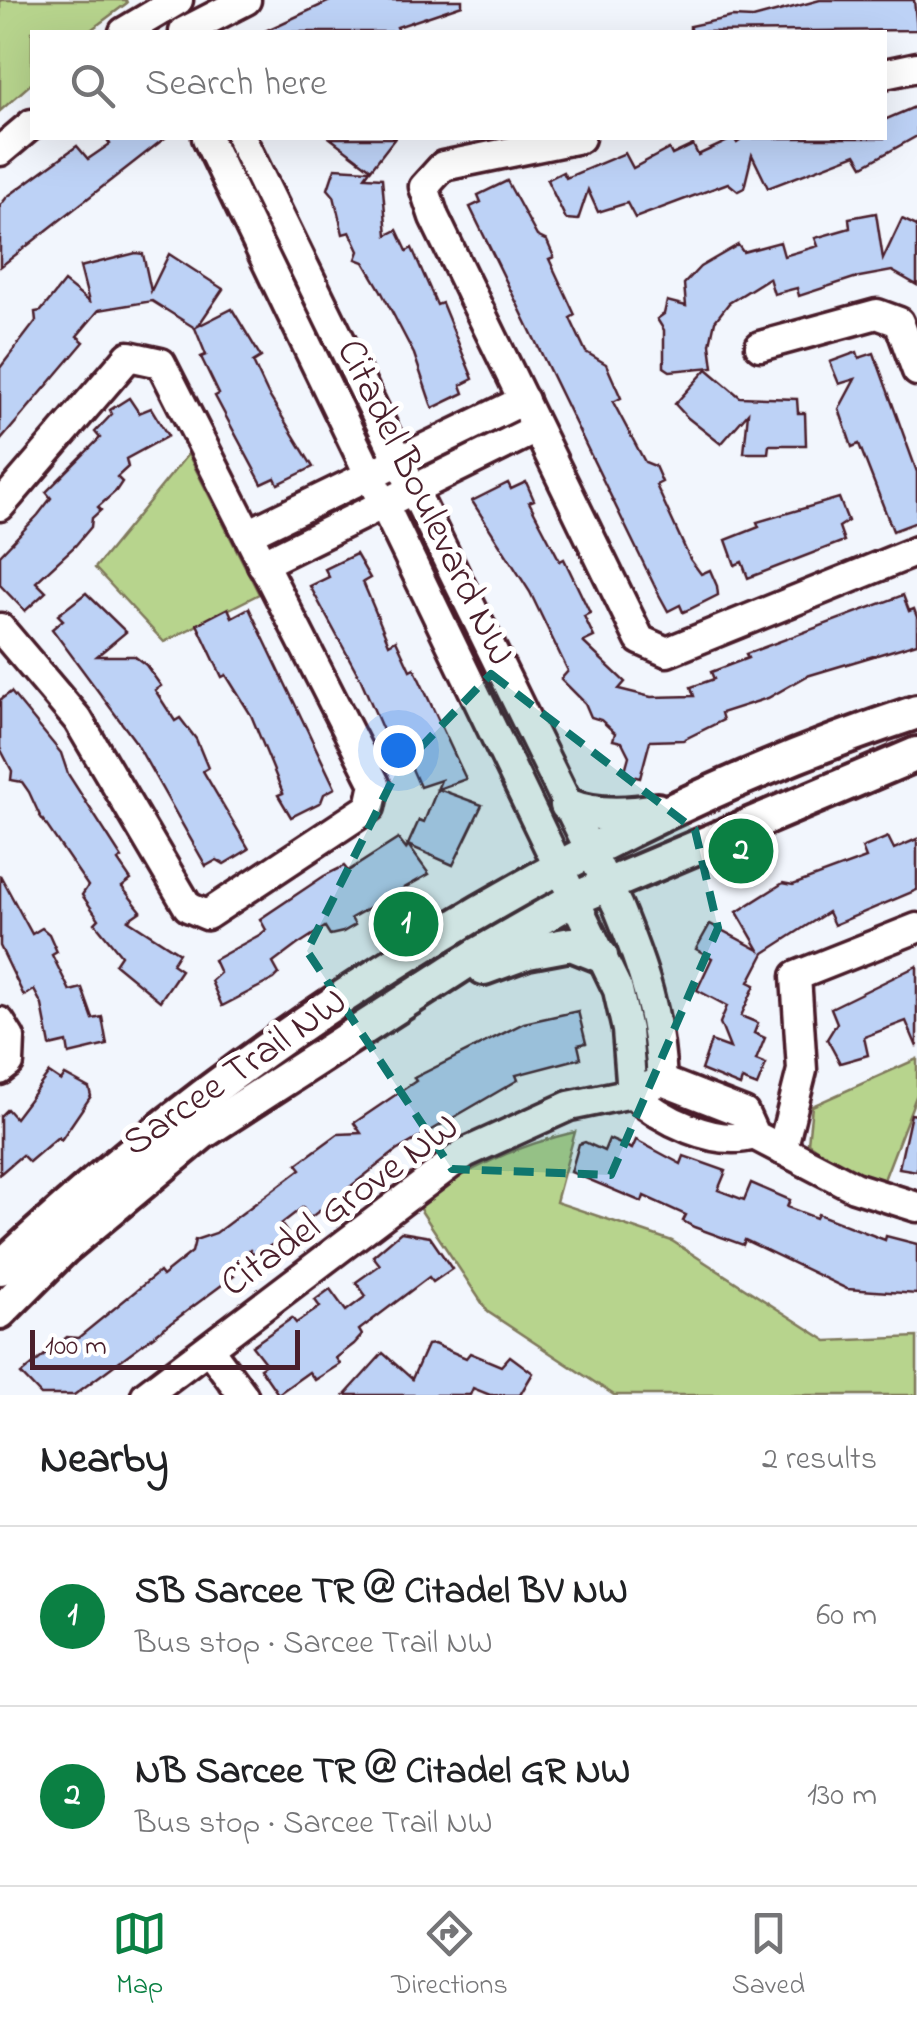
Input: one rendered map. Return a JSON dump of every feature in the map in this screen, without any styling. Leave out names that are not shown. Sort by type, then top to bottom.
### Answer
[{"type":"main road","name":"Sarcee Trail NW","points":[[0,1268],[186,1109],[340,1002],[559,866],[686,806],[917,712]]},
{"type":"main road","name":"Sarcee Trail NW","points":[[0,1312],[63,1249],[202,1133],[480,953],[574,899],[917,754]]},
{"type":"main road","points":[[567,805],[580,811],[630,815],[686,806]]},
{"type":"main road","points":[[428,989],[528,952],[570,944],[601,956]]},
{"type":"street","points":[[191,30],[246,0]]},
{"type":"street","points":[[128,30],[164,13],[185,30]]},
{"type":"street","points":[[887,73],[917,67]]},
{"type":"street","points":[[0,151],[30,126]]},
{"type":"street","name":"Citadel Boulevard NW","points":[[208,140],[618,990],[628,1030],[632,1093]]},
{"type":"street","name":"Citadel Boulevard NW","points":[[242,140],[607,886],[646,976],[660,1027],[662,1080]]},
{"type":"street","points":[[570,140],[443,166],[424,187],[434,216],[640,640],[667,652],[917,551]]},
{"type":"street","points":[[760,346],[877,314],[899,322],[917,371]]},
{"type":"street","points":[[0,506],[129,356],[161,362],[375,784],[370,807],[207,915],[188,907],[78,720],[0,628]]},
{"type":"street","points":[[248,534],[524,400]]},
{"type":"street","points":[[262,564],[536,429]]},
{"type":"street","points":[[782,1150],[802,1070],[796,976],[917,928]]},
{"type":"street","points":[[0,1022],[10,1038],[8,1063],[0,1070]]},
{"type":"street","points":[[662,1080],[744,1113],[754,1136],[854,1187],[917,1207]]},
{"type":"street","name":"Citadel Grove NW","points":[[146,1395],[411,1190],[465,1154],[569,1106],[632,1093],[662,1080]]},
{"type":"street","points":[[632,1093],[655,1114],[734,1142],[754,1136]]},
{"type":"street","name":"Citadel Grove NW","points":[[209,1348],[243,1395]]},
{"type":"highlighted area","points":[[491,674],[695,830],[718,928],[611,1175],[452,1169],[307,951],[396,773]]},
{"type":"green space","points":[[0,0],[126,0],[91,30],[30,30],[30,85],[0,111]]},
{"type":"green space","points":[[188,454],[259,594],[164,642],[95,568]]},
{"type":"green space","points":[[917,1059],[917,1094],[882,1185],[838,1164],[808,1143],[812,1106]]},
{"type":"green space","points":[[575,1132],[556,1202],[672,1241],[827,1341],[917,1337],[917,1395],[614,1395],[488,1312],[416,1203],[492,1160]]},
{"type":"building","points":[[332,0],[462,0],[462,5],[397,27],[398,30],[267,30]]},
{"type":"building","points":[[820,0],[914,0],[917,30],[690,30],[690,26],[732,17],[753,18]]},
{"type":"building","points":[[917,106],[917,136],[863,166],[856,154],[768,188],[752,155],[744,188],[738,191],[728,183],[635,218],[627,203],[598,212],[588,190],[578,220],[566,219],[547,180],[563,172],[566,178],[625,153],[633,168],[669,149],[672,155],[693,145],[698,155],[730,140],[737,143],[887,140],[887,119]]},
{"type":"building","points":[[107,140],[162,140],[0,267],[0,206],[7,197],[77,146],[88,159],[110,144]]},
{"type":"building","points":[[333,140],[393,140],[371,169]]},
{"type":"building","points":[[335,168],[370,170],[365,177],[382,178],[387,235],[397,230],[407,251],[412,248],[437,305],[442,303],[473,379],[461,385],[464,393],[433,408],[414,354],[364,262],[356,259],[359,251],[350,232],[343,234],[334,196],[328,189]]},
{"type":"building","points":[[507,181],[537,236],[547,241],[554,257],[549,259],[575,315],[570,318],[586,352],[606,364],[621,398],[613,402],[645,462],[655,466],[662,482],[656,485],[690,559],[701,574],[710,570],[717,586],[718,595],[683,612],[680,605],[668,611],[657,591],[470,207],[481,202],[478,195]]},
{"type":"building","points":[[876,213],[883,259],[902,219],[917,226],[917,285],[892,271],[854,278],[799,296],[797,288],[774,294],[769,278],[729,303],[715,321],[710,344],[713,367],[670,371],[664,367],[664,330],[657,319],[664,314],[667,301],[686,306],[684,284],[700,267],[738,245],[743,252],[780,242],[784,256],[818,246],[815,238],[850,228],[849,218]]},
{"type":"building","points":[[143,254],[151,291],[169,254],[223,289],[198,326],[232,309],[261,357],[253,362],[268,394],[313,467],[278,484],[275,478],[262,484],[215,396],[219,394],[201,357],[206,355],[195,328],[152,301],[99,310],[77,336],[84,342],[0,441],[0,368],[36,321],[35,312],[41,311],[64,282],[89,302],[80,267]]},
{"type":"building","points":[[857,352],[859,358],[874,353],[917,472],[917,522],[893,531],[859,444],[852,447],[839,409],[855,379],[839,384],[830,362]]},
{"type":"building","points":[[707,369],[740,397],[797,399],[798,413],[805,413],[806,445],[769,445],[768,453],[744,453],[748,413],[721,444],[675,404]]},
{"type":"building","points":[[129,398],[139,413],[151,408],[168,436],[126,459],[128,467],[117,477],[122,482],[98,507],[101,510],[92,518],[91,527],[75,546],[36,582],[46,592],[25,611],[0,585],[0,555],[51,498],[46,492],[100,438],[95,432],[112,414],[110,410]]},
{"type":"building","points":[[526,482],[534,500],[529,502],[560,561],[564,559],[590,613],[584,616],[594,637],[583,642],[625,682],[619,689],[651,697],[694,696],[691,687],[714,679],[711,672],[748,658],[746,654],[903,595],[909,611],[914,609],[917,617],[917,643],[807,676],[768,698],[721,713],[723,720],[683,740],[650,741],[640,778],[624,774],[629,756],[622,742],[613,740],[615,733],[601,720],[591,717],[585,703],[561,679],[568,671],[530,592],[472,501],[508,483],[511,489]]},
{"type":"building","points":[[839,498],[848,521],[839,527],[844,541],[748,578],[742,562],[735,565],[726,540],[759,527],[757,522]]},
{"type":"building","points":[[356,554],[370,578],[363,582],[389,644],[396,640],[410,670],[414,668],[466,779],[438,789],[482,805],[453,865],[408,845],[429,874],[351,918],[355,925],[343,932],[330,935],[325,927],[273,963],[279,974],[274,979],[222,1006],[211,981],[220,973],[214,960],[261,934],[266,930],[260,919],[324,876],[344,866],[348,871],[398,839],[406,849],[419,820],[424,822],[441,780],[420,787],[395,730],[385,735],[361,680],[310,586],[329,577],[325,569]]},
{"type":"building","points":[[86,593],[126,632],[97,656],[134,656],[146,665],[161,686],[155,690],[175,721],[180,718],[196,739],[208,768],[203,771],[249,849],[224,864],[217,860],[206,866],[135,741],[52,629],[63,620],[58,615]]},
{"type":"building","points":[[228,608],[232,617],[249,608],[335,788],[324,794],[321,802],[291,817],[278,795],[283,793],[251,715],[226,675],[222,677],[197,624]]},
{"type":"building","points":[[11,692],[61,753],[68,774],[122,858],[118,861],[131,880],[122,887],[141,911],[128,920],[179,953],[172,964],[181,970],[160,1001],[115,964],[121,955],[95,923],[99,919],[82,895],[88,886],[40,816],[22,782],[11,780],[12,771],[0,748],[0,700]]},
{"type":"building","points":[[888,837],[894,849],[917,839],[917,890],[834,925],[828,912],[764,953],[749,982],[755,985],[741,1016],[758,1023],[754,1033],[765,1038],[756,1060],[766,1064],[757,1086],[742,1080],[740,1086],[701,1070],[711,1041],[730,1048],[720,1023],[727,1006],[697,990],[712,958],[696,949],[710,924],[759,950],[737,912],[783,883],[793,885],[866,858],[862,848]]},
{"type":"building","points":[[0,875],[32,934],[42,928],[49,934],[57,952],[52,955],[70,991],[82,988],[93,1019],[102,1017],[107,1045],[69,1054],[67,1042],[50,1046],[42,1005],[34,990],[24,996],[0,946]]},
{"type":"building","points":[[917,966],[917,1047],[906,1021],[864,1037],[868,1055],[840,1063],[827,1039],[837,1023],[831,1008]]},
{"type":"building","points":[[578,1011],[586,1043],[578,1045],[581,1058],[516,1075],[518,1080],[396,1151],[310,1218],[303,1207],[281,1224],[289,1235],[254,1255],[250,1250],[227,1267],[234,1276],[74,1395],[41,1395],[21,1374],[67,1337],[78,1338],[159,1272],[162,1276],[192,1252],[195,1240],[216,1233],[301,1169],[297,1164],[338,1134],[361,1133],[354,1123],[416,1081],[414,1078],[524,1023]]},
{"type":"building","points":[[49,1073],[61,1081],[65,1075],[89,1088],[91,1096],[61,1140],[58,1137],[29,1162],[22,1155],[0,1174],[0,1116],[7,1109],[15,1118]]},
{"type":"building","points":[[911,1114],[917,1115],[917,1171],[899,1168]]},
{"type":"building","points":[[609,1139],[632,1149],[636,1140],[681,1164],[684,1156],[726,1171],[718,1190],[744,1200],[751,1183],[790,1200],[787,1207],[816,1218],[818,1214],[885,1240],[886,1236],[917,1244],[917,1294],[847,1289],[745,1240],[743,1245],[694,1227],[683,1221],[686,1215],[644,1196],[642,1202],[571,1172],[579,1144],[585,1142],[604,1151]]},
{"type":"building","points":[[401,1232],[430,1237],[452,1269],[433,1282],[429,1277],[359,1330],[362,1335],[336,1358],[340,1364],[315,1380],[309,1372],[278,1394],[260,1368],[266,1364],[252,1346],[292,1318],[296,1323],[320,1307],[315,1300],[330,1289],[346,1311],[366,1296],[356,1282],[380,1265],[373,1256]]},
{"type":"building","points":[[434,1344],[466,1358],[470,1353],[501,1366],[510,1356],[533,1373],[520,1395],[490,1395],[473,1388],[470,1395],[345,1395],[383,1353],[412,1379],[427,1345]]},
{"type":"place","name":"NB Sarcee TR @ Citadel GR NW","points":[[741,851]]},
{"type":"place","name":"SB Sarcee TR @ Citadel BV NW","points":[[406,924]]}]
